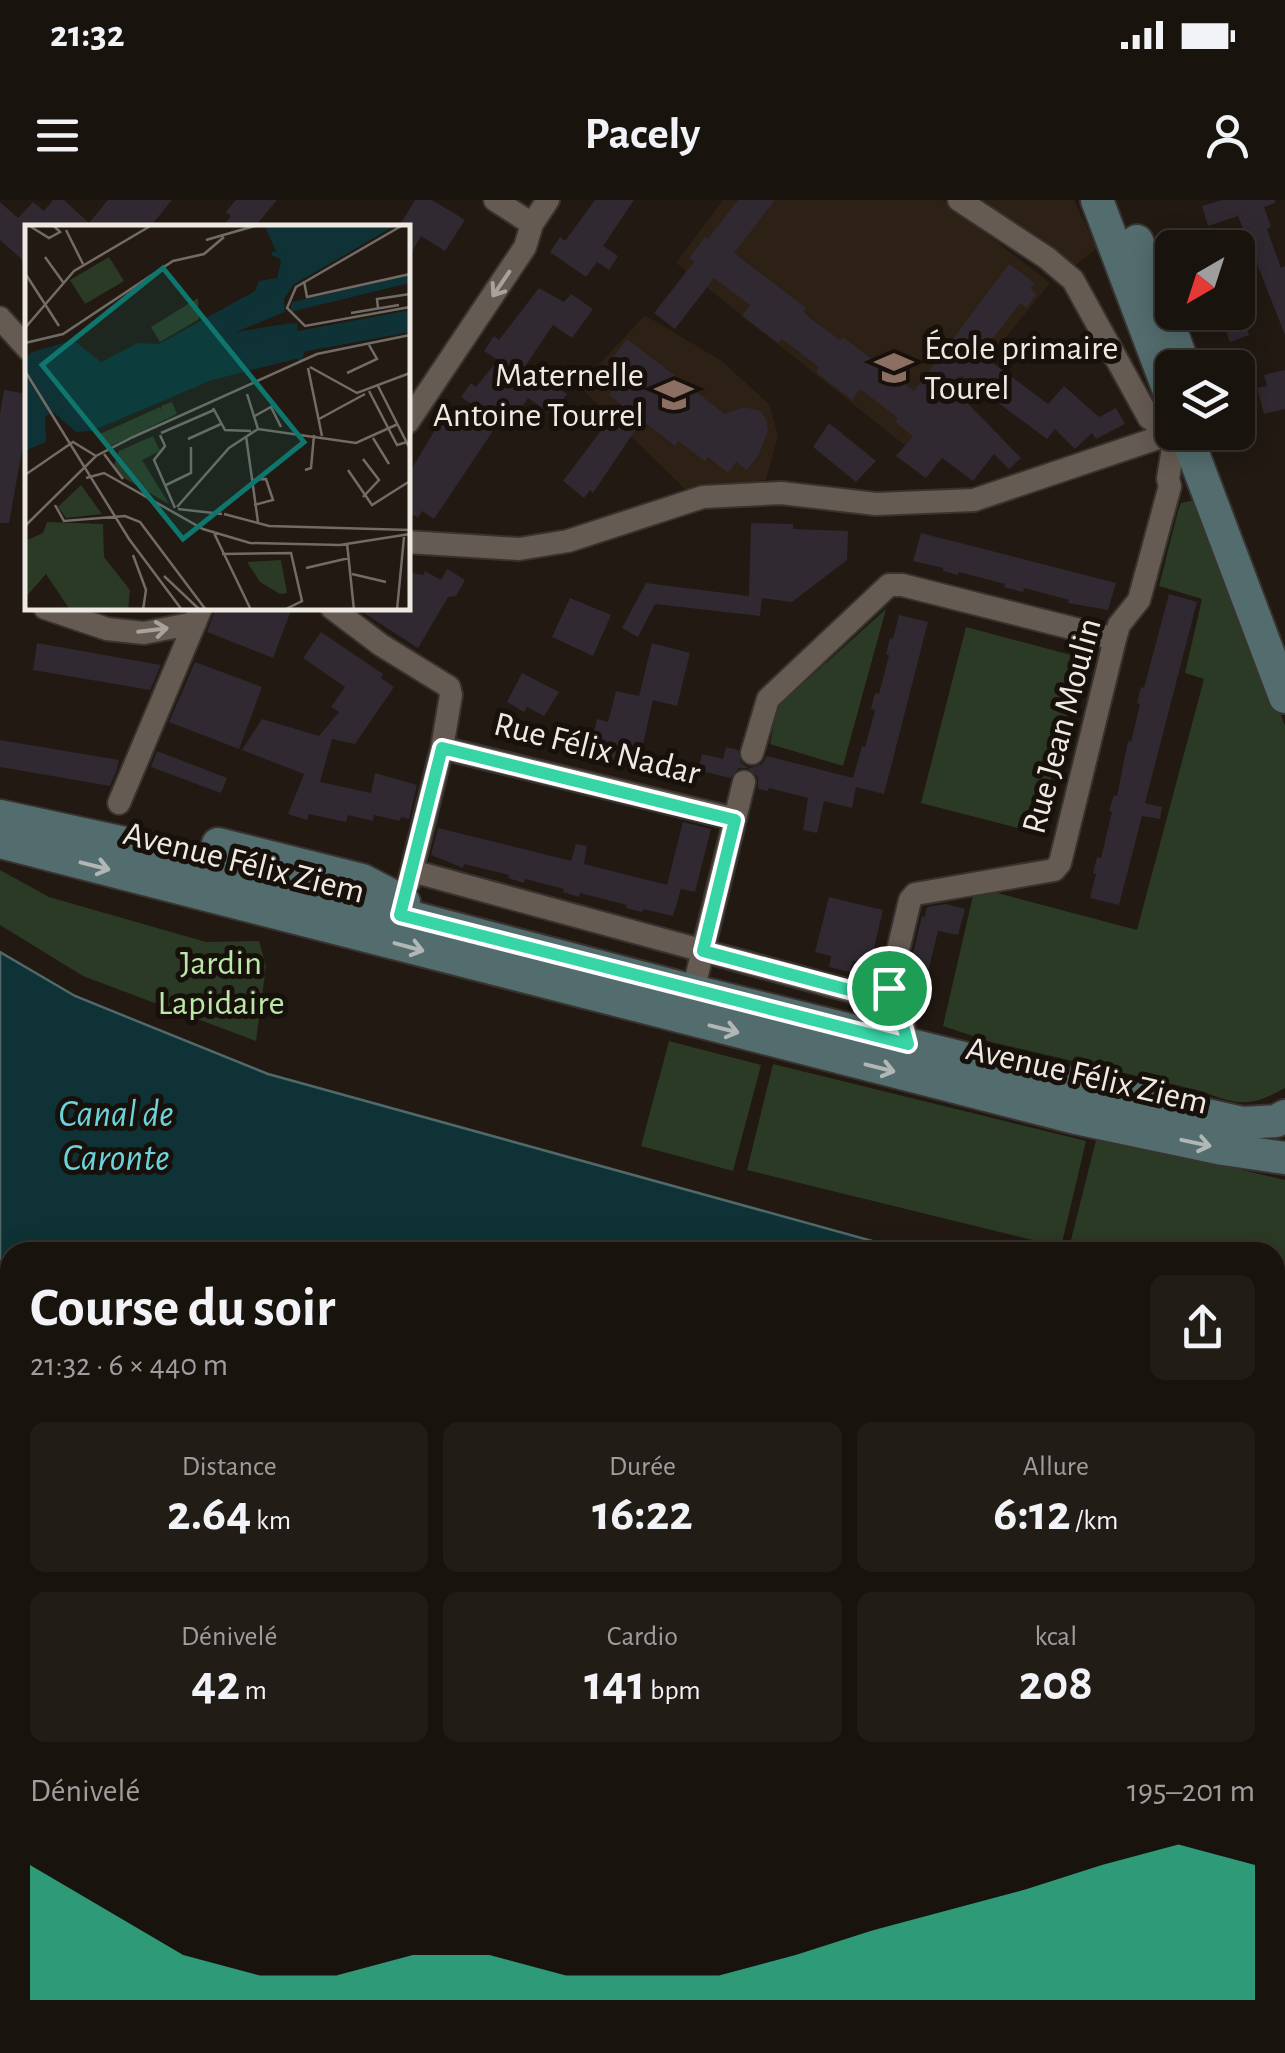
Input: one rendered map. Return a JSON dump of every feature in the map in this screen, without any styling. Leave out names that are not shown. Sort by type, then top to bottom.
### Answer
[{"type":"main road","points":[[1096,200],[1155,368]]},
{"type":"main road","points":[[1119,200],[1178,350]]},
{"type":"main road","points":[[1187,450],[1203,482],[1285,697]]},
{"type":"main road","points":[[1188,450],[1285,634]]},
{"type":"main road","name":"Avenue Félix Ziem","points":[[0,816],[152,849],[162,839],[193,838],[362,880],[692,991],[1226,1120],[1243,1123],[1285,1116]]},
{"type":"main road","name":"Avenue Félix Ziem","points":[[0,842],[1076,1118],[1285,1158]]},
{"type":"street","points":[[495,200],[532,224]]},
{"type":"street","points":[[410,419],[526,248],[532,224],[548,200]]},
{"type":"street","points":[[958,200],[1074,280],[1149,418],[1155,421]]},
{"type":"street","points":[[0,318],[25,346]]},
{"type":"street","points":[[410,542],[519,549],[568,541],[703,497],[781,494],[876,504],[974,500],[1155,438]]},
{"type":"street","name":"Rue Jean Moulin","points":[[881,992],[915,894],[1054,870],[1060,863],[1119,625],[1139,600],[1170,486],[1173,450]]},
{"type":"street","points":[[1170,486],[1203,482]]},
{"type":"street","points":[[752,753],[768,699],[889,585],[902,585],[1115,639]]},
{"type":"street","points":[[58,610],[110,618],[144,633],[198,615]]},
{"type":"street","points":[[335,610],[381,645],[449,687],[451,695],[442,748],[405,896]]},
{"type":"street","points":[[118,803],[198,615]]},
{"type":"street","name":"Rue Félix Nadar","points":[[442,748],[735,820]]},
{"type":"street","points":[[692,991],[744,782]]},
{"type":"street","name":"Avenue Félix Ziem","points":[[405,896],[703,951],[881,992]]},
{"type":"street","points":[[848,1030],[881,992],[896,999],[908,1044]]},
{"type":"shaded area","name":"École primaire Tourel","points":[[723,200],[943,200],[1050,283],[913,452],[676,263]]},
{"type":"shaded area","points":[[969,200],[1074,200],[1097,248],[1071,269]]},
{"type":"shaded area","name":"Maternelle Antoine Tourrel","points":[[645,315],[722,361],[769,404],[778,435],[766,480],[685,489],[579,386]]},
{"type":"green space","points":[[1195,500],[1238,598],[1285,726],[1285,1088],[1262,1099],[1243,1102],[991,1042],[943,1026],[975,887],[1137,930],[1204,679],[1185,673],[1202,599],[1159,586],[1181,503]]},
{"type":"green space","points":[[886,609],[843,766],[770,744],[777,707]]},
{"type":"green space","points":[[966,627],[1082,658],[1037,833],[921,803]]},
{"type":"green space","name":"Jardin Lapidaire","points":[[0,870],[49,897],[206,942],[259,941],[266,966],[256,1041],[83,976],[0,925]]},
{"type":"green space","points":[[669,1041],[761,1065],[733,1171],[641,1146]]},
{"type":"green space","points":[[773,1064],[1086,1141],[1062,1242],[1041,1242],[747,1170]]},
{"type":"green space","points":[[1097,1136],[1285,1180],[1285,1242],[1070,1242]]},
{"type":"water","name":"Canal de Caronte","points":[[0,952],[75,996],[268,1074],[876,1242],[0,1242]]},
{"type":"building","points":[[53,200],[64,200],[89,223],[108,200],[172,200],[151,225],[25,225],[25,262],[0,240],[0,202],[18,218],[33,202],[44,211]]},
{"type":"building","points":[[236,200],[277,200],[256,225],[224,225],[231,216],[226,212]]},
{"type":"building","points":[[415,200],[432,200],[465,220],[445,251],[421,236],[410,255],[410,225],[400,225]]},
{"type":"building","points":[[595,200],[634,200],[603,246],[618,256],[609,270],[597,262],[586,277],[550,252],[560,237],[565,241]]},
{"type":"building","points":[[738,200],[775,200],[734,253],[806,308],[803,311],[811,319],[840,340],[843,337],[914,391],[1009,264],[1035,283],[1030,288],[1037,294],[1026,308],[1020,303],[981,354],[1048,404],[1064,386],[1099,417],[1116,408],[1125,424],[1096,439],[1092,433],[1075,449],[1055,429],[1047,439],[961,375],[951,386],[1021,458],[1009,469],[994,454],[973,481],[942,458],[926,478],[896,456],[913,436],[895,422],[898,418],[860,389],[852,400],[816,372],[819,367],[742,316],[750,305],[714,278],[675,329],[654,313],[694,262],[689,258]]},
{"type":"building","points":[[1222,200],[1275,200],[1264,207],[1271,227],[1267,229],[1281,268],[1285,266],[1285,335],[1255,259],[1255,230],[1244,230],[1238,216],[1208,226],[1202,206]]},
{"type":"building","points":[[539,288],[564,302],[571,294],[593,309],[572,338],[553,325],[526,365],[567,394],[552,415],[528,398],[509,425],[501,419],[434,519],[422,511],[418,518],[410,512],[410,472],[439,423],[454,432],[473,405],[461,397],[471,383],[476,387],[498,360],[484,351],[494,336],[499,340]]},
{"type":"building","points":[[1226,330],[1247,330],[1249,335],[1230,342]]},
{"type":"building","points":[[627,339],[725,414],[744,407],[760,411],[768,431],[747,470],[736,462],[728,473],[678,441],[675,446],[642,420],[593,493],[590,490],[584,498],[563,481],[621,404],[609,395],[622,377],[607,365]]},
{"type":"building","points":[[1285,370],[1285,409],[1264,414],[1257,388],[1267,386],[1264,375]]},
{"type":"building","points":[[4,390],[25,394],[25,434],[9,523],[0,523],[0,414]]},
{"type":"building","points":[[829,423],[876,461],[856,482],[813,447]]},
{"type":"building","points":[[751,523],[848,531],[847,560],[792,602],[762,598],[760,616],[655,604],[638,637],[622,628],[646,583],[749,596]]},
{"type":"building","points":[[921,533],[1116,583],[1108,610],[1068,603],[1069,600],[1024,588],[1023,592],[913,561]]},
{"type":"building","points":[[447,569],[465,580],[456,596],[448,597],[418,648],[359,610],[410,610],[410,572],[423,575],[425,571],[441,580]]},
{"type":"building","points":[[1169,594],[1197,602],[1145,803],[1162,807],[1160,819],[1142,816],[1119,905],[1090,898],[1096,874],[1093,873],[1097,857],[1101,858],[1112,812],[1109,811],[1114,795],[1117,796],[1141,687],[1144,688]]},
{"type":"building","points":[[570,598],[611,615],[593,656],[552,637]]},
{"type":"building","points":[[215,610],[291,610],[273,658],[207,632]]},
{"type":"building","points":[[899,615],[928,622],[884,794],[856,787],[852,808],[824,801],[817,833],[803,830],[808,798],[758,789],[758,777],[748,768],[739,768],[730,778],[698,770],[702,754],[723,759],[726,747],[738,750],[741,763],[749,768],[762,764],[767,756],[853,778],[862,746],[865,747],[875,710],[871,709],[875,693],[879,694],[890,638],[893,639]]},
{"type":"building","points":[[321,632],[383,674],[381,678],[394,687],[355,744],[332,739],[320,782],[371,793],[375,773],[417,785],[409,819],[401,817],[400,821],[374,815],[373,821],[348,815],[346,822],[309,814],[307,820],[288,814],[304,774],[242,750],[262,719],[319,736],[339,712],[331,707],[345,687],[303,658]]},
{"type":"building","points":[[37,643],[161,665],[150,690],[33,670]]},
{"type":"building","points":[[652,643],[690,653],[677,706],[653,700],[638,766],[589,754],[597,719],[608,722],[616,691],[639,696]]},
{"type":"building","points":[[195,662],[262,687],[239,749],[169,722]]},
{"type":"building","points":[[522,673],[559,692],[544,716],[527,707],[524,712],[507,702]]},
{"type":"building","points":[[0,740],[119,760],[110,786],[0,767]]},
{"type":"building","points":[[157,751],[227,778],[221,793],[151,767]]},
{"type":"building","points":[[683,822],[711,829],[695,892],[681,889],[673,916],[643,909],[642,912],[580,893],[579,897],[563,892],[564,889],[525,879],[524,883],[508,878],[509,875],[464,864],[463,868],[431,855],[438,828],[571,861],[576,844],[587,846],[584,864],[667,885]]},
{"type":"building","points":[[829,897],[883,910],[870,965],[853,961],[850,972],[829,967],[831,956],[815,952]]},
{"type":"building","points":[[946,904],[965,909],[958,935],[938,931],[926,980],[908,974],[922,916],[925,917],[927,907]]},
{"type":"place","name":"École primaire Tourel","points":[[894,368]]},
{"type":"place","name":"Maternelle Antoine Tourrel","points":[[674,395]]},
{"type":"route","points":[[442,748],[735,820],[703,951],[872,996],[889,988],[896,999],[908,1044],[400,915],[442,748]]}]
